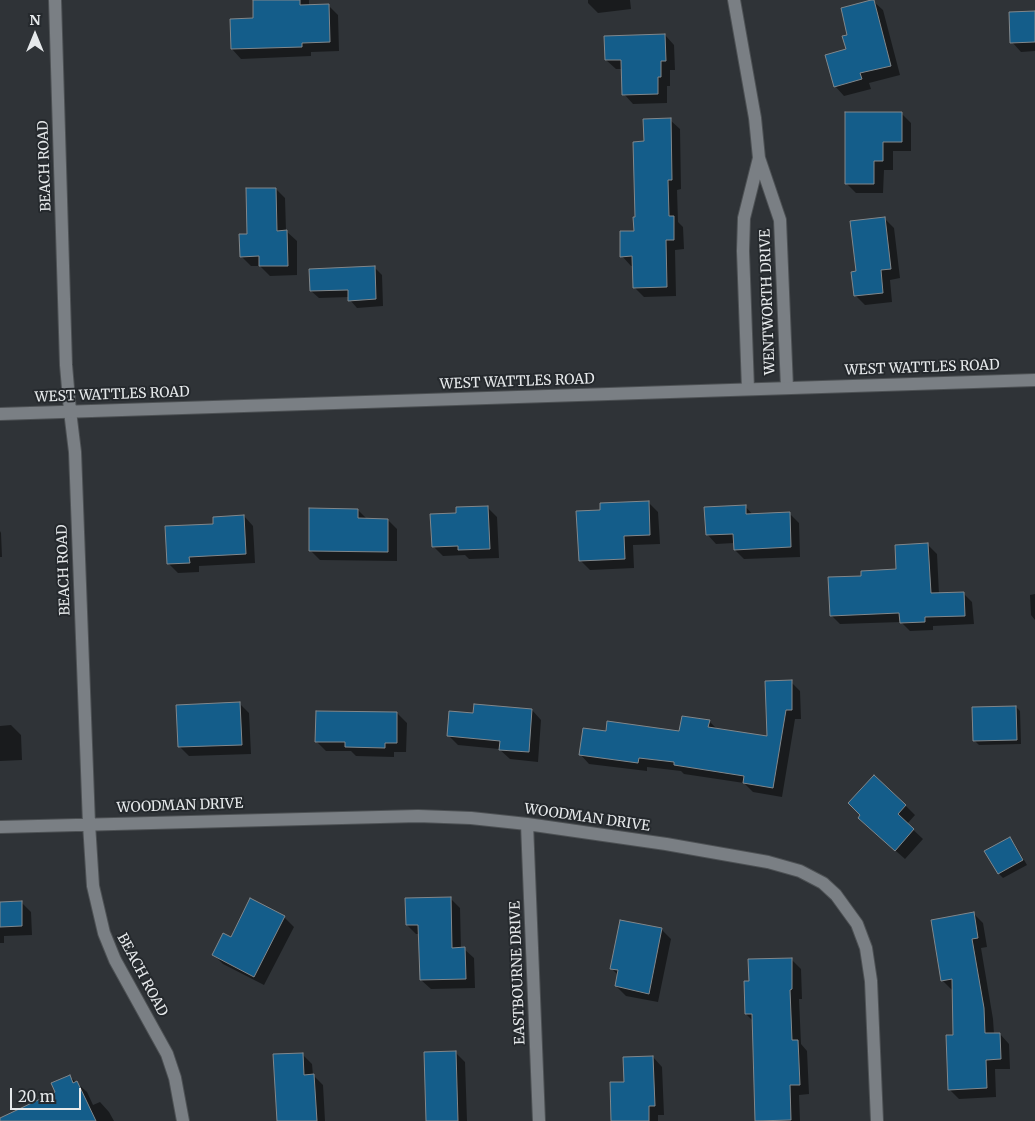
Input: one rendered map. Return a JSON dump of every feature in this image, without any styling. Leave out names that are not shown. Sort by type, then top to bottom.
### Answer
[{"type":"street","name":"BEACH ROAD","points":[[55,0],[66,366],[75,452],[93,886],[104,933],[115,960],[167,1054],[175,1078],[183,1121]]},
{"type":"street","name":"WENTWORTH DRIVE","points":[[734,0],[755,118],[759,158],[780,220],[787,388]]},
{"type":"street","name":"WENTWORTH DRIVE","points":[[748,389],[744,218],[759,158]]},
{"type":"street","name":"WEST WATTLES ROAD","points":[[0,414],[1035,380]]},
{"type":"street","name":"WOODMAN DRIVE","points":[[0,827],[418,816],[471,818],[666,844],[768,862],[800,871],[823,883],[836,895],[858,924],[866,948],[871,981],[877,1121]]},
{"type":"street","name":"EASTBOURNE DRIVE","points":[[527,824],[539,1121]]},
{"type":"building","points":[[253,0],[300,0],[300,5],[329,4],[330,42],[302,43],[302,47],[231,49],[230,19],[253,18]]},
{"type":"building","points":[[874,0],[891,66],[860,73],[862,79],[834,87],[825,55],[846,49],[842,36],[847,35],[841,8]]},
{"type":"building","points":[[1035,11],[1035,42],[1010,43],[1009,12]]},
{"type":"building","points":[[665,34],[666,61],[661,61],[661,77],[658,77],[658,94],[622,95],[621,60],[605,60],[604,36]]},
{"type":"building","points":[[845,112],[902,112],[902,142],[883,142],[883,161],[874,161],[874,184],[845,184]]},
{"type":"building","points":[[671,118],[672,180],[668,180],[669,216],[674,216],[674,240],[666,240],[667,287],[633,288],[632,256],[620,257],[620,231],[634,231],[633,142],[644,141],[643,119]]},
{"type":"building","points":[[246,188],[276,188],[277,231],[287,230],[288,266],[259,266],[259,256],[240,257],[239,234],[247,234]]},
{"type":"building","points":[[885,217],[891,269],[881,270],[883,293],[854,296],[851,272],[856,271],[850,221]]},
{"type":"building","points":[[375,266],[376,299],[348,301],[348,290],[310,291],[309,269]]},
{"type":"building","points":[[649,501],[650,535],[624,536],[625,559],[579,561],[576,511],[600,510],[600,503]]},
{"type":"building","points":[[746,505],[746,514],[790,512],[791,547],[734,550],[733,534],[706,535],[704,507]]},
{"type":"building","points":[[488,506],[490,549],[458,550],[458,546],[432,547],[430,514],[456,513],[456,507]]},
{"type":"building","points":[[309,508],[358,509],[358,518],[388,519],[388,552],[309,551]]},
{"type":"building","points":[[244,515],[246,554],[189,557],[190,563],[167,564],[165,526],[213,524],[213,517]]},
{"type":"building","points":[[928,543],[931,593],[964,592],[965,616],[925,617],[925,622],[900,623],[899,613],[830,616],[828,577],[861,576],[861,571],[896,569],[895,545]]},
{"type":"building","points":[[792,680],[792,710],[786,710],[773,788],[743,783],[744,776],[674,765],[674,762],[639,758],[638,763],[579,755],[583,728],[606,731],[607,721],[679,731],[682,716],[710,720],[708,727],[767,736],[765,681]]},
{"type":"building","points":[[240,702],[242,745],[178,747],[176,705]]},
{"type":"building","points":[[474,704],[532,709],[529,752],[499,750],[500,741],[447,736],[449,711],[473,713]]},
{"type":"building","points":[[1016,706],[1017,740],[973,741],[972,707]]},
{"type":"building","points":[[316,711],[397,712],[397,743],[385,743],[385,748],[345,747],[345,742],[315,742]]},
{"type":"building","points":[[874,775],[906,805],[898,814],[914,829],[895,851],[858,818],[860,815],[848,803]]},
{"type":"building","points":[[1010,837],[1023,860],[998,874],[984,851]]},
{"type":"building","points":[[451,897],[452,948],[465,947],[466,979],[420,980],[418,925],[406,925],[405,898]]},
{"type":"building","points":[[250,898],[285,916],[254,977],[212,955],[223,933],[231,937]]},
{"type":"building","points":[[22,901],[22,926],[0,927],[0,902]]},
{"type":"building","points":[[974,912],[978,938],[972,939],[984,1008],[985,1033],[1000,1033],[1001,1059],[986,1060],[987,1088],[948,1090],[946,1035],[953,1035],[952,979],[941,981],[931,920]]},
{"type":"building","points":[[620,920],[662,928],[649,994],[615,986],[618,970],[610,969]]},
{"type":"building","points":[[792,958],[792,989],[790,990],[792,1040],[798,1040],[800,1085],[790,1085],[791,1120],[755,1121],[752,1014],[745,1014],[744,981],[749,981],[748,959]]},
{"type":"building","points":[[456,1051],[458,1121],[426,1121],[424,1052]]},
{"type":"building","points":[[303,1053],[304,1075],[314,1074],[317,1121],[277,1121],[273,1054]]},
{"type":"building","points":[[653,1056],[655,1106],[649,1106],[649,1121],[611,1121],[610,1082],[624,1082],[623,1057]]},
{"type":"building","points":[[70,1075],[73,1083],[77,1081],[96,1121],[0,1121],[0,1118],[55,1092],[51,1083]]}]
